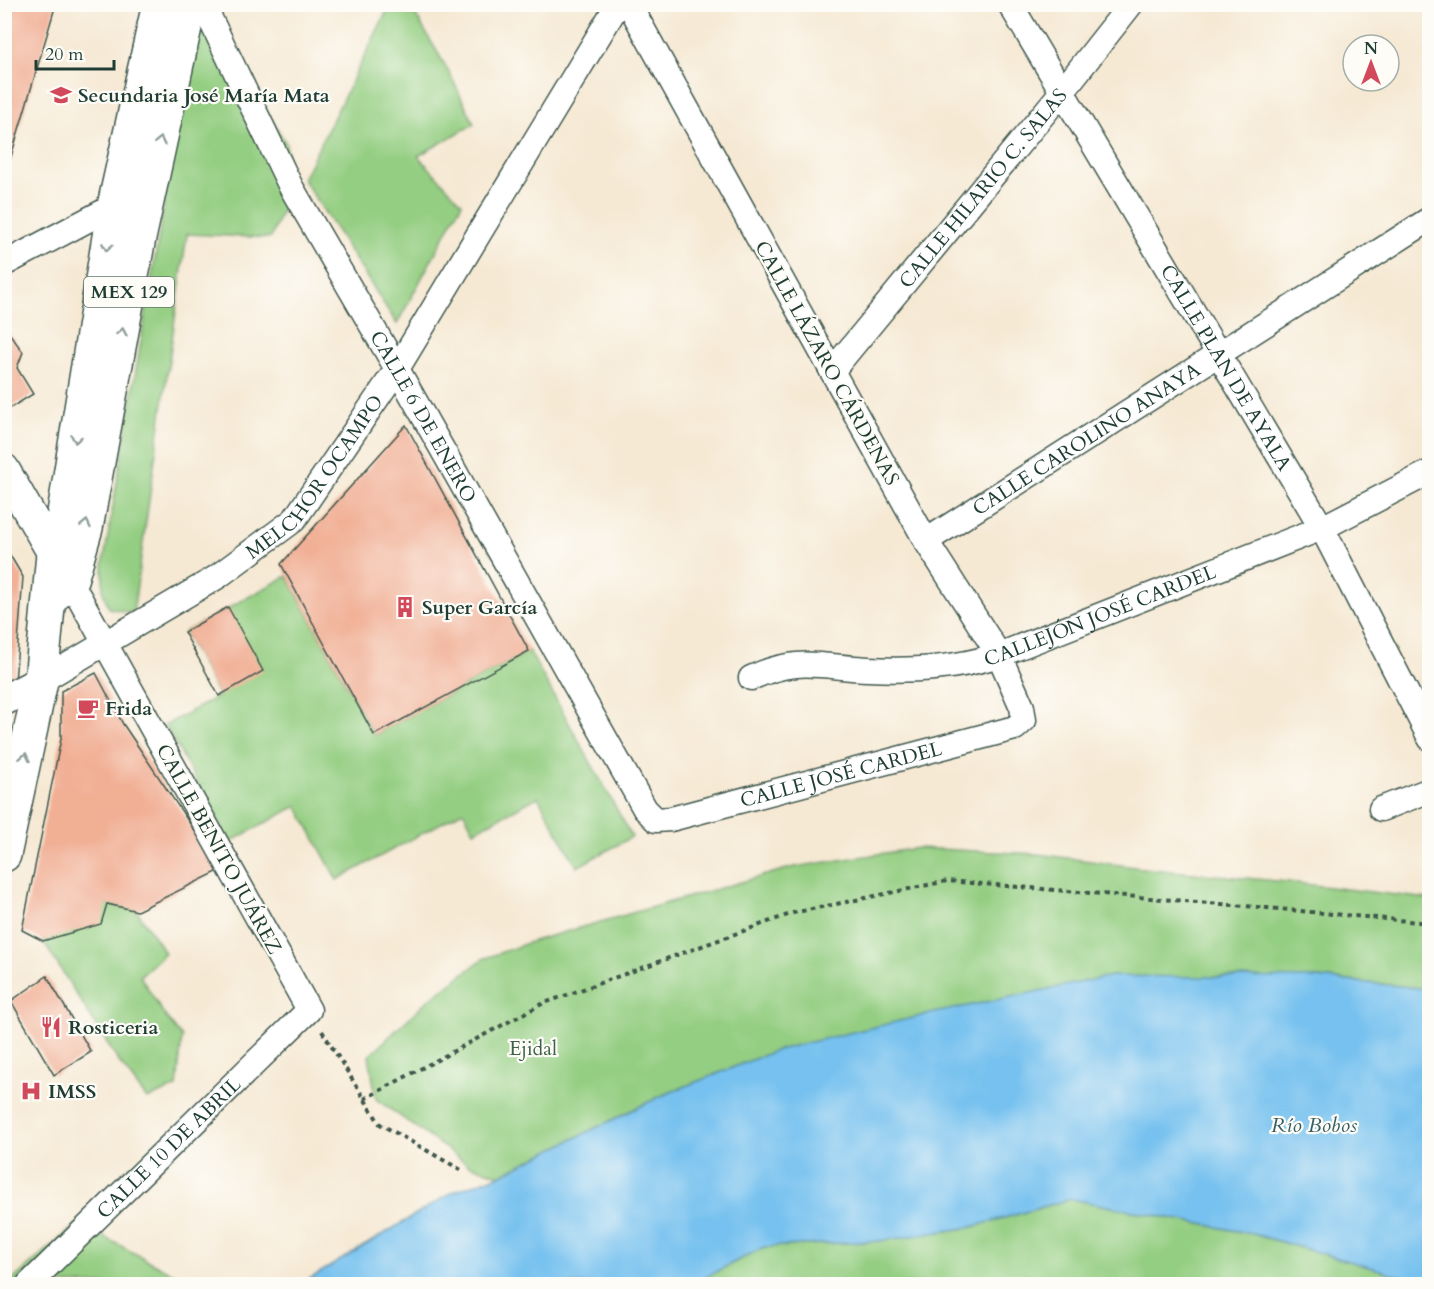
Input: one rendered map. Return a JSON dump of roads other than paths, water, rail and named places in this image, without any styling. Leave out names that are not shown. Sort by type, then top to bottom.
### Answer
[{"type":"main road","name":"MEX 129","points":[[4,855],[41,681],[58,578],[63,519],[114,206],[159,4]]},
{"type":"main road","name":"MEX 129","points":[[58,578],[86,528],[138,243],[190,4]]},
{"type":"street","name":"CALLE 6 DE ENERO","points":[[203,4],[291,187],[397,369],[645,809],[656,820]]},
{"type":"street","name":"MELCHOR OCAMPO","points":[[41,681],[217,577],[294,520],[397,369],[618,4]]},
{"type":"street","name":"CALLE LÁZARO CÁRDENAS","points":[[629,4],[926,541],[999,655],[1022,707],[1024,720]]},
{"type":"street","name":"CALLE PLAN DE AYALA","points":[[1010,4],[1322,528],[1430,738]]},
{"type":"street","name":"CALLE HILARIO C. SALAS","points":[[832,371],[1061,93],[1131,4]]},
{"type":"street","points":[[4,264],[114,206],[148,196]]},
{"type":"street","name":"CALLE CAROLINO ANAYA","points":[[926,541],[1430,219]]},
{"type":"street","name":"CALLE BENITO JUÁREZ","points":[[4,469],[58,578],[104,644],[309,1010]]},
{"type":"street","name":"CALLEJÓN JOSÉ CARDEL","points":[[751,678],[769,669],[790,665],[822,664],[866,669],[929,670],[973,664],[1322,528],[1430,472]]},
{"type":"street","points":[[4,700],[41,681]]},
{"type":"street","name":"CALLE JOSÉ CARDEL","points":[[656,820],[671,819],[1015,728],[1024,720]]},
{"type":"street","points":[[1381,809],[1430,790]]},
{"type":"street","name":"CALLE 10 DE ABRIL","points":[[29,1284],[309,1010]]},
{"type":"water","name":"Río Bobos","points":[[1111,976],[1318,978],[1429,989],[1429,1284],[1253,1234],[1071,1199],[972,1227],[879,1241],[764,1247],[692,1284],[301,1284],[453,1192],[500,1175],[661,1096],[777,1050],[929,1014]]},
{"type":"place","name":"Secundaria José María Mata","points":[[61,95]]},
{"type":"place","name":"Super García","points":[[405,607]]},
{"type":"place","name":"Frida","points":[[88,708]]},
{"type":"place","name":"Rosticeria","points":[[51,1027]]},
{"type":"place","name":"IMSS","points":[[31,1091]]},
{"type":"park label","name":"Ejidal","points":[[533,1048]]}]
